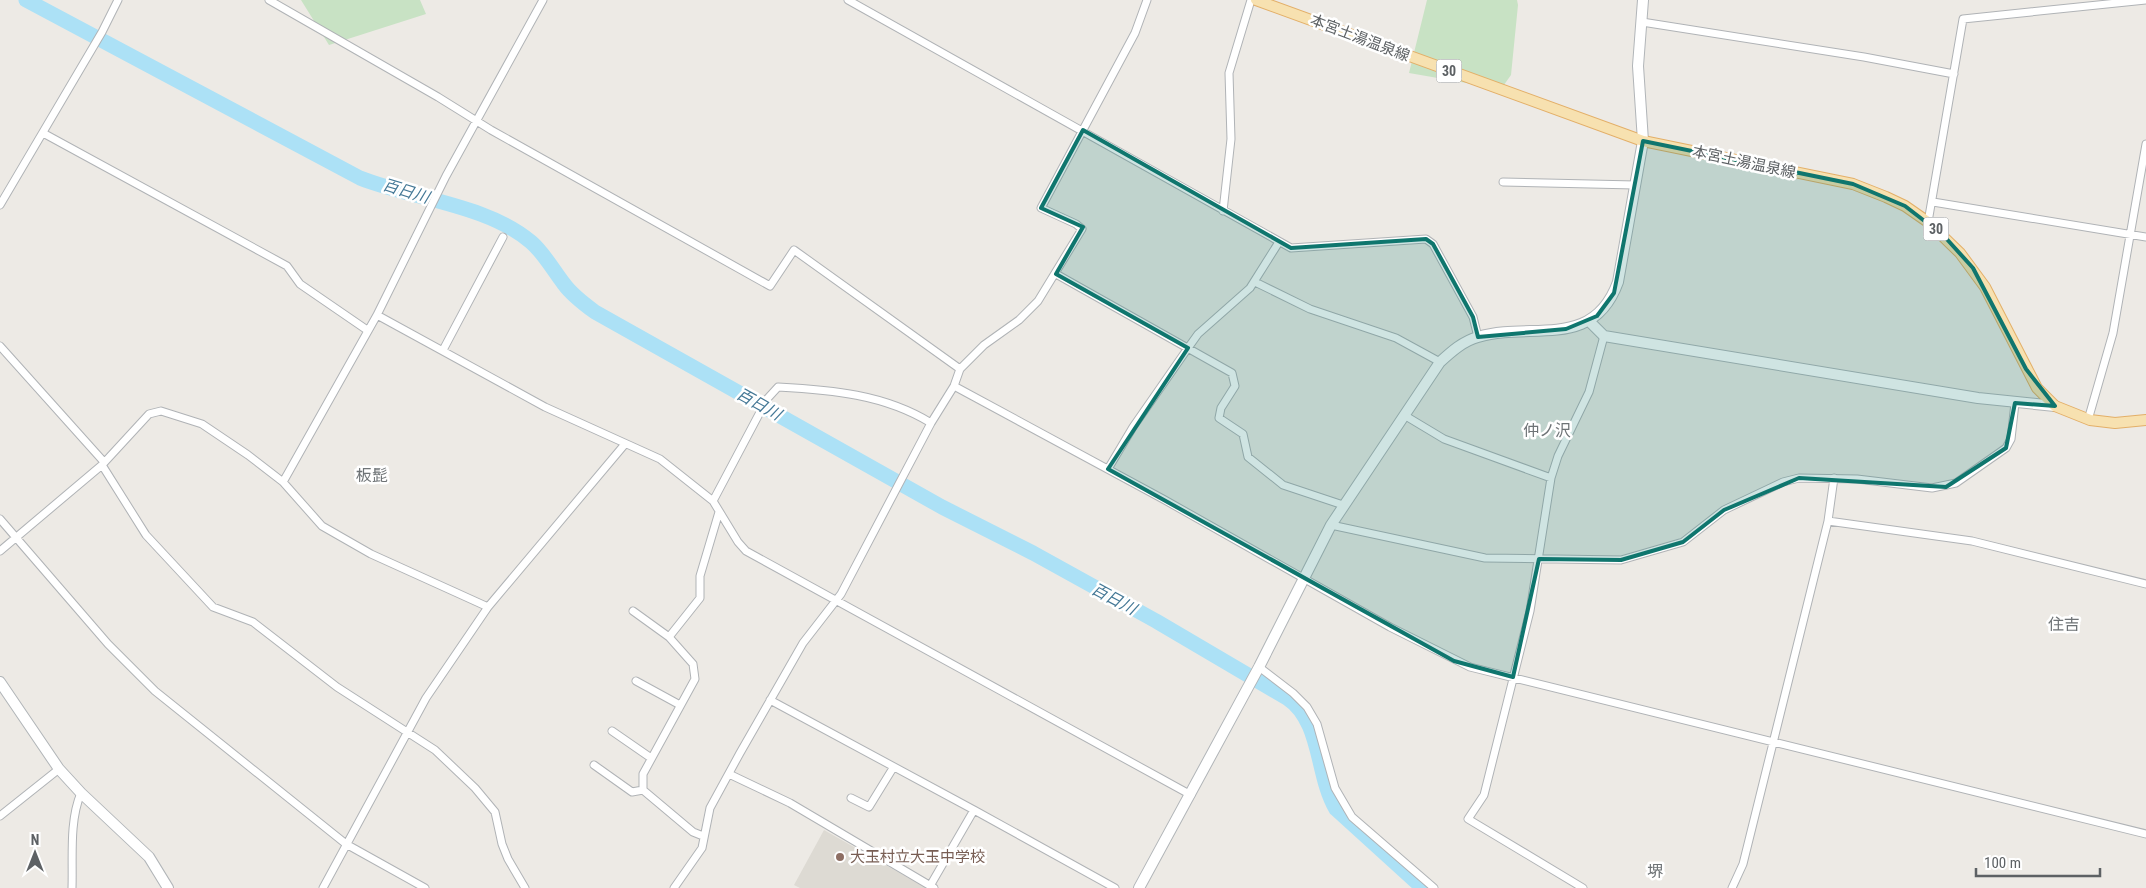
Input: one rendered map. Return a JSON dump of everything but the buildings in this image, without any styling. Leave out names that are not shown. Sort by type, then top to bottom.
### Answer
[{"type":"main road","name":"本宮土湯温泉線","points":[[1256,0],[1643,141],[1853,184],[1898,203],[1928,222],[1960,252],[1973,268],[1985,287],[2037,388],[2055,406],[2088,420],[2115,423],[2146,420]]},
{"type":"street","points":[[0,205],[102,32],[118,0]]},
{"type":"street","points":[[268,0],[770,286],[794,250],[960,368]]},
{"type":"street","points":[[283,482],[376,315],[429,208],[543,0]]},
{"type":"street","points":[[848,0],[1291,248],[1426,239],[1434,244],[1473,317],[1478,337]]},
{"type":"street","points":[[674,888],[702,848],[710,808],[802,644],[836,600],[898,488],[931,423],[954,386],[960,368],[984,345],[1019,320],[1038,301],[1082,229],[1076,224],[1041,208],[1135,33],[1147,0]]},
{"type":"street","points":[[1223,211],[1231,139],[1229,73],[1251,0]]},
{"type":"street","points":[[1140,888],[1257,670],[1331,525],[1440,362],[1460,346],[1478,337],[1510,332],[1566,329],[1589,321],[1603,310],[1618,282],[1643,141],[1638,66],[1643,0]]},
{"type":"street","points":[[1928,222],[1964,19],[2146,0]]},
{"type":"street","points":[[1642,22],[1864,57],[1954,74]]},
{"type":"street","points":[[43,133],[287,266],[300,284],[367,330]]},
{"type":"street","points":[[2088,420],[2113,333],[2146,144]]},
{"type":"street","points":[[1503,182],[1635,185]]},
{"type":"street","points":[[1933,202],[2146,237]]},
{"type":"street","points":[[443,350],[502,237]]},
{"type":"street","points":[[1108,470],[1133,427],[1198,334],[1255,282],[1279,242]]},
{"type":"street","points":[[1056,274],[1232,373],[1235,386],[1218,414],[1219,418],[1243,434],[1246,454],[1251,461],[1287,488],[1343,506]]},
{"type":"street","points":[[1255,282],[1310,309],[1396,338],[1440,362]]},
{"type":"street","points":[[376,315],[545,407],[660,459],[713,501],[746,551],[1191,795]]},
{"type":"street","points":[[1589,321],[1604,336],[2016,403],[2055,406]]},
{"type":"street","points":[[1583,888],[1468,819],[1484,795],[1530,611],[1551,478],[1588,392],[1604,336]]},
{"type":"street","points":[[0,346],[103,463],[146,535],[213,607],[254,622],[337,687],[435,750],[490,804],[495,812],[502,844],[508,859],[525,888]]},
{"type":"street","points":[[954,386],[1454,662],[2146,834]]},
{"type":"street","points":[[713,501],[761,410],[778,387],[868,396],[931,423]]},
{"type":"street","points":[[1331,525],[1485,558],[1621,560],[1683,542],[1724,510],[1783,482],[1799,478],[1857,478],[1932,488],[1956,483],[2006,448],[2011,439],[2016,403]]},
{"type":"street","points":[[0,551],[103,463],[149,414],[161,411],[211,429],[283,482],[322,526],[371,554],[488,608]]},
{"type":"street","points":[[1404,415],[1444,439],[1551,478]]},
{"type":"street","points":[[323,888],[409,733],[426,698],[488,608],[625,444]]},
{"type":"street","points":[[1732,888],[1742,864],[1828,521],[1834,478]]},
{"type":"street","points":[[669,637],[700,598],[700,576],[719,512]]},
{"type":"street","points":[[0,518],[132,670],[346,844],[425,888]]},
{"type":"street","points":[[1828,521],[1972,541],[2146,584]]},
{"type":"street","points":[[633,611],[669,637],[691,661],[695,671],[694,679],[643,774],[643,790],[693,832],[703,836]]},
{"type":"street","points":[[1257,670],[1293,693],[1307,707],[1317,724],[1334,788],[1352,817],[1434,888]]},
{"type":"street","points":[[636,681],[680,706]]},
{"type":"street","points":[[0,682],[59,769],[81,793],[149,857],[168,888]]},
{"type":"street","points":[[770,700],[1115,888]]},
{"type":"street","points":[[612,731],[651,758]]},
{"type":"street","points":[[594,765],[632,792],[643,790]]},
{"type":"street","points":[[851,798],[869,807],[892,768]]},
{"type":"street","points":[[0,816],[59,769]]},
{"type":"street","points":[[729,774],[790,803],[932,887],[974,810]]},
{"type":"street","points":[[72,888],[74,829],[77,803],[81,793]]},
{"type":"highlighted area","points":[[1083,130],[1291,248],[1426,239],[1433,244],[1473,317],[1478,337],[1566,329],[1597,316],[1614,293],[1643,141],[1853,184],[1905,206],[1944,236],[1973,268],[2026,369],[2055,406],[2015,403],[2006,448],[1946,487],[1799,478],[1724,510],[1683,542],[1621,560],[1539,559],[1513,677],[1454,661],[1108,469],[1188,348],[1056,274],[1083,227],[1041,208]]},
{"type":"shaded area","name":"大玉村立大玉中学校","points":[[824,830],[926,888],[800,888],[794,885]]},
{"type":"green space","points":[[301,0],[420,0],[426,14],[329,45]]},
{"type":"green space","points":[[1427,0],[1517,0],[1511,75],[1501,89],[1409,73]]},
{"type":"waterway","name":"百日川","points":[[26,0],[360,178],[472,211],[494,219],[513,229],[536,246],[567,288],[595,312],[942,507],[1033,553],[1156,621],[1287,698],[1307,720],[1313,735],[1325,781],[1336,809],[1423,888]]},
{"type":"place","name":"大玉村立大玉中学校","points":[[840,857]]},
{"type":"district","name":"仲ノ沢","points":[[1547,430]]},
{"type":"district","name":"板髭","points":[[372,475]]},
{"type":"district","name":"住吉","points":[[2064,624]]},
{"type":"district","name":"堺","points":[[1655,871]]}]
